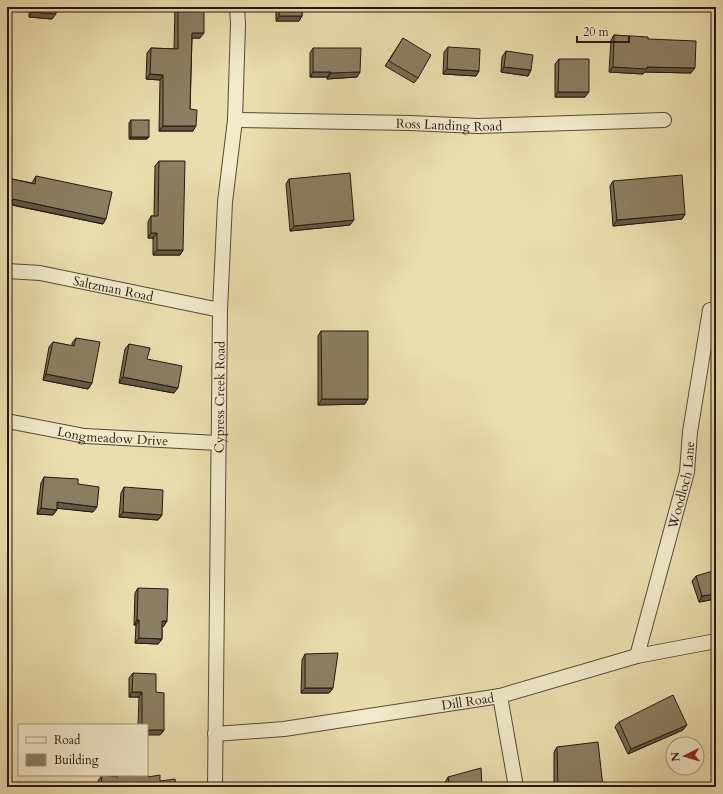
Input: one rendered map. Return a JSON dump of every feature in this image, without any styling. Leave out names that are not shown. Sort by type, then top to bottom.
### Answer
[{"type":"street","name":"Cypress Creek Road","points":[[215,787],[220,310],[225,202],[235,120],[238,24],[237,7]]},
{"type":"street","name":"Ross Landing Road","points":[[235,120],[410,123],[478,126],[664,120]]},
{"type":"street","name":"Saltzman Road","points":[[7,271],[40,273],[220,310]]},
{"type":"street","name":"Woodloch Lane","points":[[637,656],[687,472],[690,432],[710,310]]},
{"type":"street","name":"Longmeadow Drive","points":[[7,420],[84,436],[218,444]]},
{"type":"street","name":"Dill Road","points":[[215,734],[284,729],[500,696],[637,656],[716,641]]},
{"type":"street","points":[[500,696],[516,787]]},
{"type":"building","points":[[33,7],[56,7],[56,14],[32,12]]},
{"type":"building","points":[[178,7],[204,7],[204,33],[192,33],[190,109],[197,110],[196,126],[163,126],[163,75],[150,74],[151,48],[178,49]]},
{"type":"building","points":[[280,7],[302,7],[302,16],[279,16]]},
{"type":"building","points":[[614,35],[648,37],[648,39],[696,41],[695,68],[647,67],[647,69],[613,67]]},
{"type":"building","points":[[403,38],[431,55],[418,78],[389,61]]},
{"type":"building","points":[[448,47],[480,49],[479,71],[447,69]]},
{"type":"building","points":[[313,48],[361,48],[360,72],[313,72]]},
{"type":"building","points":[[506,51],[533,55],[531,70],[504,67]]},
{"type":"building","points":[[559,59],[589,59],[589,92],[558,92]]},
{"type":"building","points":[[131,120],[149,120],[149,137],[131,137]]},
{"type":"building","points":[[159,161],[185,161],[183,250],[157,250],[157,233],[151,233],[151,216],[158,216]]},
{"type":"building","points":[[7,162],[10,163],[7,178]]},
{"type":"building","points":[[350,173],[354,220],[294,226],[289,179]]},
{"type":"building","points":[[682,175],[685,214],[617,220],[613,181]]},
{"type":"building","points":[[36,176],[112,192],[106,219],[13,199],[11,208],[7,207],[7,178],[35,184]]},
{"type":"building","points":[[321,331],[368,331],[368,399],[322,399]]},
{"type":"building","points":[[76,338],[100,342],[92,383],[46,374],[53,342],[74,346]]},
{"type":"building","points":[[129,344],[150,348],[147,359],[182,366],[178,388],[123,377]]},
{"type":"building","points":[[44,477],[78,479],[78,484],[99,487],[97,507],[57,502],[57,510],[41,508]]},
{"type":"building","points":[[124,487],[163,490],[162,515],[123,512]]},
{"type":"building","points":[[716,570],[716,594],[702,596],[696,576]]},
{"type":"building","points":[[138,588],[168,589],[167,621],[162,621],[162,639],[139,638],[139,620],[137,620]]},
{"type":"building","points":[[338,653],[333,688],[305,688],[305,654]]},
{"type":"building","points":[[133,673],[156,674],[156,692],[164,693],[164,730],[148,730],[148,724],[142,724],[142,692],[132,692]]},
{"type":"building","points":[[673,695],[687,725],[631,749],[619,722]]},
{"type":"building","points":[[598,742],[603,787],[558,787],[557,747]]},
{"type":"building","points":[[481,768],[482,787],[450,787],[448,777]]},
{"type":"building","points":[[160,775],[160,781],[175,779],[176,787],[101,787],[102,776],[148,777]]}]
